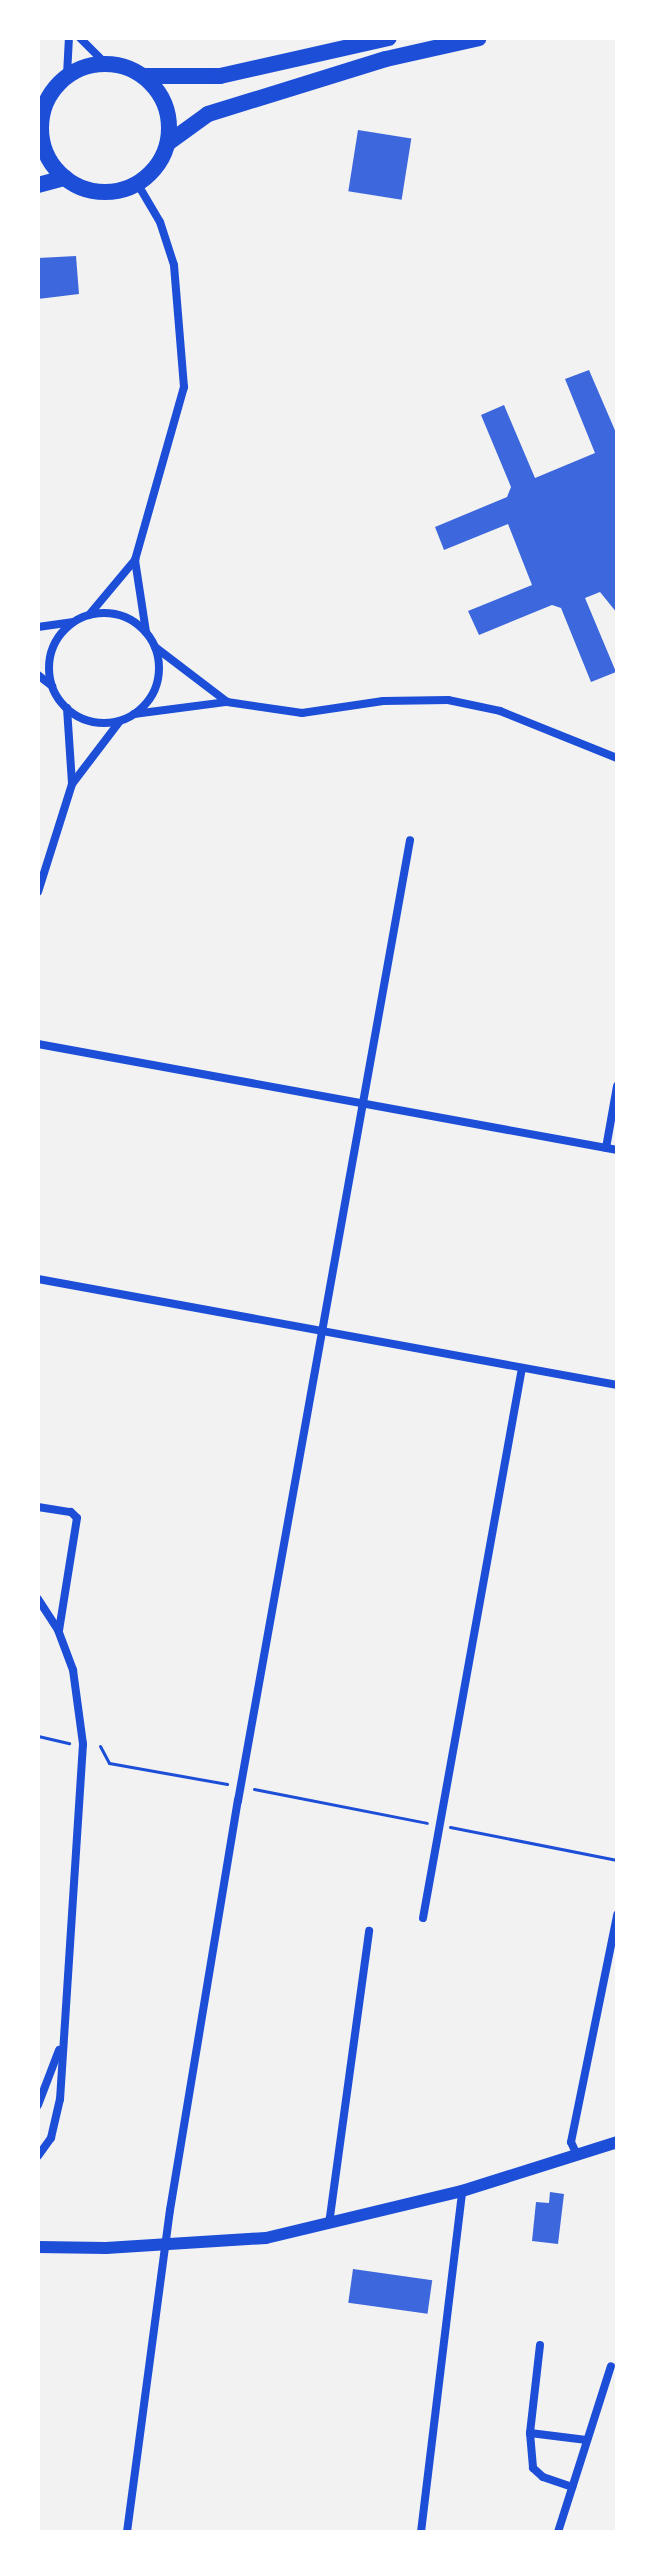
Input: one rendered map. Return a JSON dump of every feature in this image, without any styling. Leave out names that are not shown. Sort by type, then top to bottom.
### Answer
[{"type":"main road","points":[[389,38],[220,76],[144,76],[105,63],[67,75],[54,88],[39,125],[50,161],[65,178],[98,192],[137,183],[151,173],[168,143],[208,114],[386,59],[479,38]]},
{"type":"main road","points":[[144,76],[166,106],[168,143]]},
{"type":"main road","points":[[38,185],[65,178]]},
{"type":"street","points":[[67,75],[69,38]]},
{"type":"street","points":[[80,38],[105,63]]},
{"type":"street","points":[[89,615],[135,560],[184,387],[174,265],[160,222],[137,183]]},
{"type":"street","points":[[135,560],[146,632],[155,647],[227,702]]},
{"type":"street","points":[[38,627],[73,622],[89,615],[120,615],[146,632]]},
{"type":"street","points":[[52,686],[52,651],[73,622]]},
{"type":"street","points":[[134,714],[154,691],[159,677],[155,647]]},
{"type":"street","points":[[38,675],[52,686],[67,708],[92,722],[120,721],[134,714],[227,702],[302,713],[383,701],[448,700],[500,711],[617,758]]},
{"type":"street","points":[[67,708],[72,784]]},
{"type":"street","points":[[38,892],[72,784],[120,721]]},
{"type":"street","points":[[127,2532],[166,2244],[241,1787],[410,840]]},
{"type":"street","points":[[38,1044],[617,1150]]},
{"type":"street","points":[[606,1148],[617,1086]]},
{"type":"street","points":[[38,1279],[617,1385]]},
{"type":"street","points":[[423,1918],[522,1368]]},
{"type":"street","points":[[38,1507],[71,1512],[77,1518],[58,1630]]},
{"type":"street","points":[[38,1599],[58,1630],[73,1670],[83,1744],[55,2125],[38,2156]]},
{"type":"street","points":[[577,2155],[571,2142],[617,1915]]},
{"type":"street","points":[[329,2224],[369,1931]]},
{"type":"street","points":[[38,2105],[62,2038]]},
{"type":"street","points":[[38,2237],[44,2248],[266,2238],[462,2191],[617,2142]]},
{"type":"street","points":[[421,2532],[462,2191]]},
{"type":"street","points":[[540,2345],[530,2433],[533,2468],[543,2477],[572,2487]]},
{"type":"street","points":[[558,2532],[611,2366]]},
{"type":"street","points":[[530,2433],[587,2440]]},
{"type":"path","points":[[38,1736],[71,1743]]},
{"type":"path","points":[[100,1746],[109,1763],[617,1860]]},
{"type":"building","points":[[358,130],[411,138],[402,200],[348,191]]},
{"type":"building","points":[[76,256],[79,294],[38,299],[38,258]]},
{"type":"building","points":[[589,370],[617,435],[617,613],[600,592],[585,598],[616,672],[591,682],[561,608],[552,605],[479,635],[468,611],[532,585],[508,524],[444,550],[435,527],[507,497],[511,487],[481,415],[504,405],[535,478],[595,453],[565,379]]},
{"type":"building","points":[[550,2192],[564,2194],[558,2244],[532,2241],[536,2202],[549,2203]]},
{"type":"building","points":[[353,2269],[432,2280],[427,2314],[348,2303]]}]
